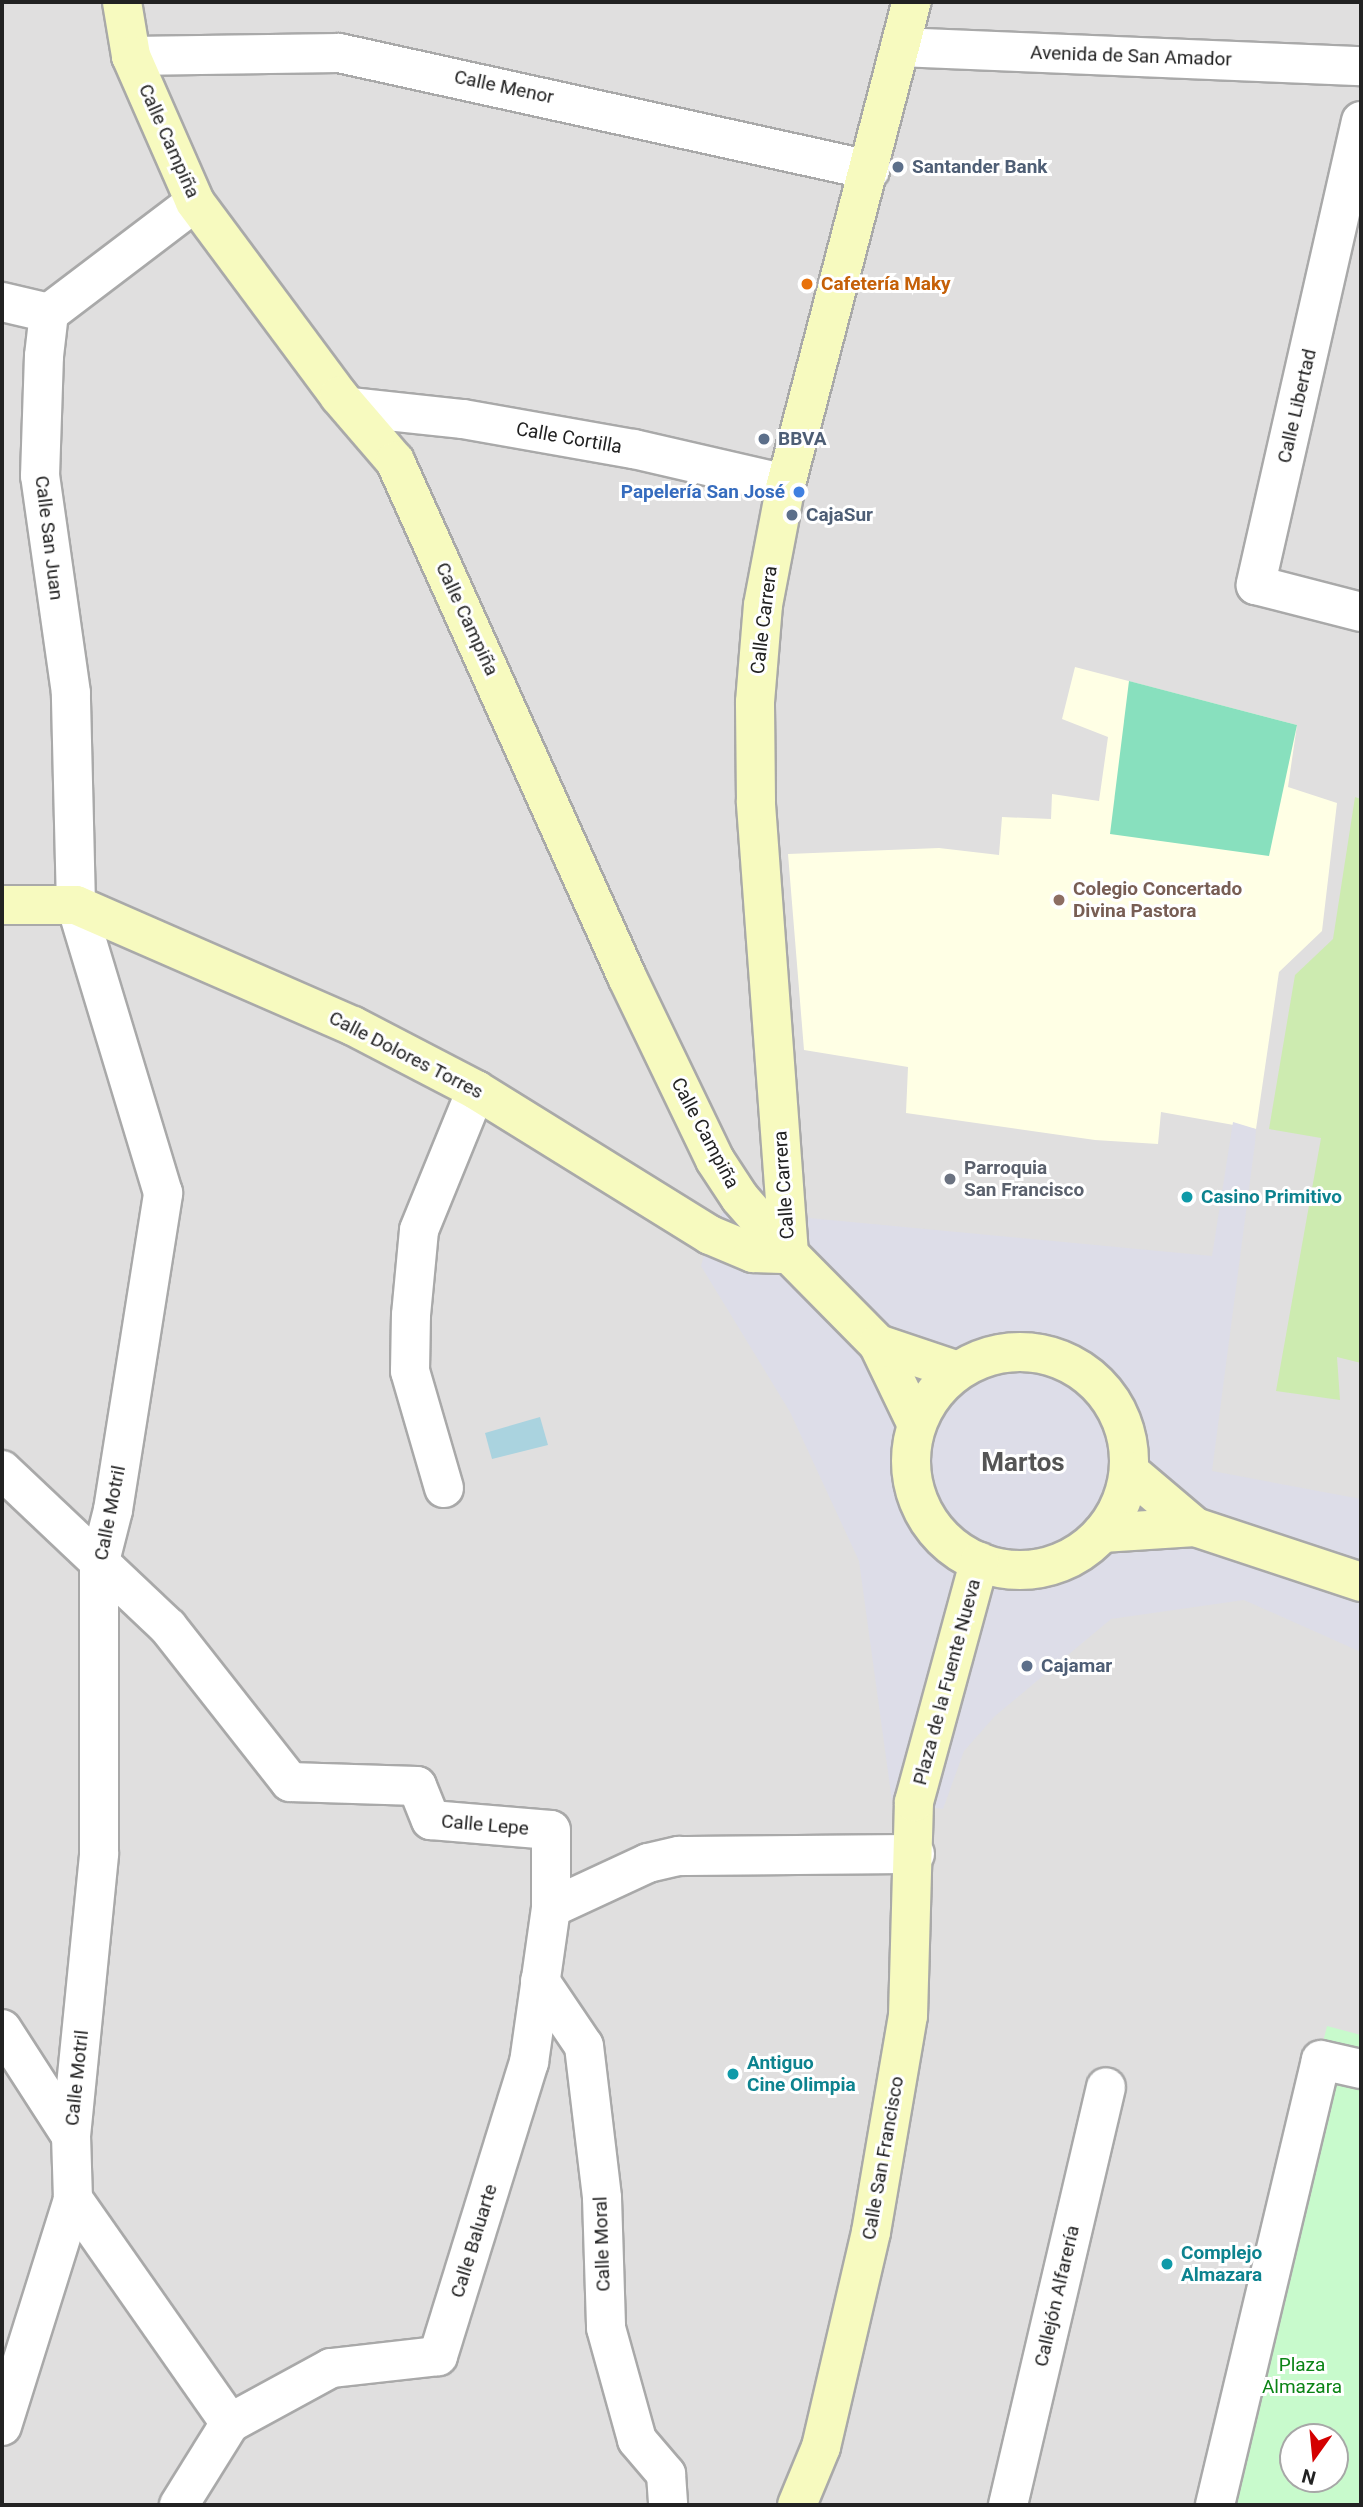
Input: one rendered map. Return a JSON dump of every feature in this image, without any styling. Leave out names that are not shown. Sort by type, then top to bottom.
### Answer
[{"type":"street","name":"Calle Campiña","points":[[122,2],[131,56],[195,202],[350,407],[395,461],[627,977],[715,1160],[740,1198],[789,1254]]},
{"type":"street","name":"Calle Carrera","points":[[789,1254],[756,801],[755,702],[763,605],[786,484],[912,2]]},
{"type":"street","name":"Avenida de San Amador","points":[[900,47],[1361,66]]},
{"type":"street","name":"Calle Menor","points":[[131,56],[339,53],[870,170]]},
{"type":"street","name":"Calle Libertad","points":[[1361,121],[1256,585],[1361,612]]},
{"type":"street","points":[[2,302],[49,313],[195,202]]},
{"type":"street","name":"Calle San Juan","points":[[49,313],[40,476],[71,693],[76,905]]},
{"type":"street","name":"Calle Cortilla","points":[[350,407],[463,419],[634,449],[786,484]]},
{"type":"street","name":"Calle Dolores Torres","points":[[2,905],[76,905],[353,1026],[477,1090],[710,1235],[753,1253],[789,1254]]},
{"type":"street","name":"Calle Motril","points":[[74,2199],[71,2136],[99,1853],[99,1565],[113,1510],[163,1193],[76,905]]},
{"type":"street","points":[[444,1488],[410,1371],[411,1315],[419,1230],[477,1090]]},
{"type":"street","points":[[789,1254],[878,1343],[916,1423]]},
{"type":"street","points":[[878,1343],[958,1371]]},
{"type":"street","name":"Plaza de la Fuente Nueva","points":[[1025,1352],[1059,1359],[1090,1377],[1113,1404],[1126,1436],[1129,1471],[1121,1504],[1102,1533],[1077,1554],[1045,1568],[1012,1570],[979,1562],[950,1546],[927,1520],[914,1489],[910,1456],[916,1423],[933,1393],[958,1371],[990,1356],[1025,1352]]},
{"type":"street","name":"Calle Lepe","points":[[2,1470],[99,1565],[168,1627],[290,1782],[416,1786],[431,1820],[551,1830],[551,1908]]},
{"type":"street","points":[[1129,1471],[1195,1527],[1361,1582]]},
{"type":"street","points":[[1102,1533],[1195,1527]]},
{"type":"street","name":"Plaza de la Fuente Nueva","points":[[914,1802],[979,1562]]},
{"type":"street","name":"Calle San Francisco","points":[[797,2505],[821,2447],[871,2232],[908,2016],[915,1854],[914,1802]]},
{"type":"street","points":[[551,1908],[648,1863],[679,1856],[915,1854]]},
{"type":"street","name":"Calle Baluarte","points":[[178,2505],[230,2423],[331,2368],[438,2356],[529,2062],[551,1908]]},
{"type":"street","name":"Calle Moral","points":[[540,1982],[584,2046],[601,2198],[606,2328],[637,2440],[666,2474],[668,2505]]},
{"type":"street","name":"Calle Motril","points":[[2,2029],[71,2136]]},
{"type":"street","points":[[1215,2505],[1321,2060],[1361,2069]]},
{"type":"street","name":"Callejón Alfarería","points":[[1008,2505],[1107,2087]]},
{"type":"street","points":[[74,2199],[230,2423]]},
{"type":"street","points":[[2,2426],[74,2199]]},
{"type":"shaded area","points":[[2,2],[1361,2],[1361,2505],[2,2505]]},
{"type":"shaded area","name":"Colegio Concertado Divina Pastora","points":[[1075,667],[1297,725],[1288,787],[1337,803],[1322,931],[1279,972],[1256,1129],[1161,1112],[1158,1144],[1095,1140],[906,1113],[908,1067],[804,1050],[788,854],[939,848],[999,855],[1002,817],[1051,819],[1052,794],[1099,801],[1108,737],[1062,719]]},
{"type":"shaded area","points":[[1233,1122],[1256,1129],[1212,1471],[1361,1499],[1361,1652],[1244,1600],[1111,1619],[995,1716],[964,1751],[943,1809],[892,1801],[859,1561],[790,1412],[701,1266],[710,1235],[731,1198],[788,1179],[809,1218],[1212,1256]]},
{"type":"green space","points":[[1129,681],[1297,725],[1269,856],[1110,834]]},
{"type":"green space","points":[[1355,797],[1361,799],[1361,1363],[1337,1357],[1340,1400],[1276,1391],[1321,1138],[1269,1129],[1295,975],[1333,939]]},
{"type":"green space","name":"Plaza Almazara","points":[[1327,2026],[1361,2035],[1361,2505],[1210,2505]]},
{"type":"water","points":[[540,1417],[548,1445],[492,1459],[485,1433]]},
{"type":"place","name":"Santander Bank","points":[[898,167]]},
{"type":"place","name":"Cafetería Maky","points":[[807,284]]},
{"type":"place","name":"BBVA","points":[[764,439]]},
{"type":"place","name":"Papelería San José","points":[[799,492]]},
{"type":"place","name":"CajaSur","points":[[792,515]]},
{"type":"place","name":"Colegio Concertado Divina Pastora","points":[[1059,900]]},
{"type":"place","name":"Parroquia San Francisco","points":[[950,1179]]},
{"type":"place","name":"Casino Primitivo","points":[[1187,1197]]},
{"type":"place","name":"Cajamar","points":[[1027,1666]]},
{"type":"place","name":"Antiguo Cine Olimpia","points":[[733,2074]]},
{"type":"place","name":"Complejo Almazara","points":[[1167,2264]]},
{"type":"district","name":"Martos","points":[[1023,1463]]}]
